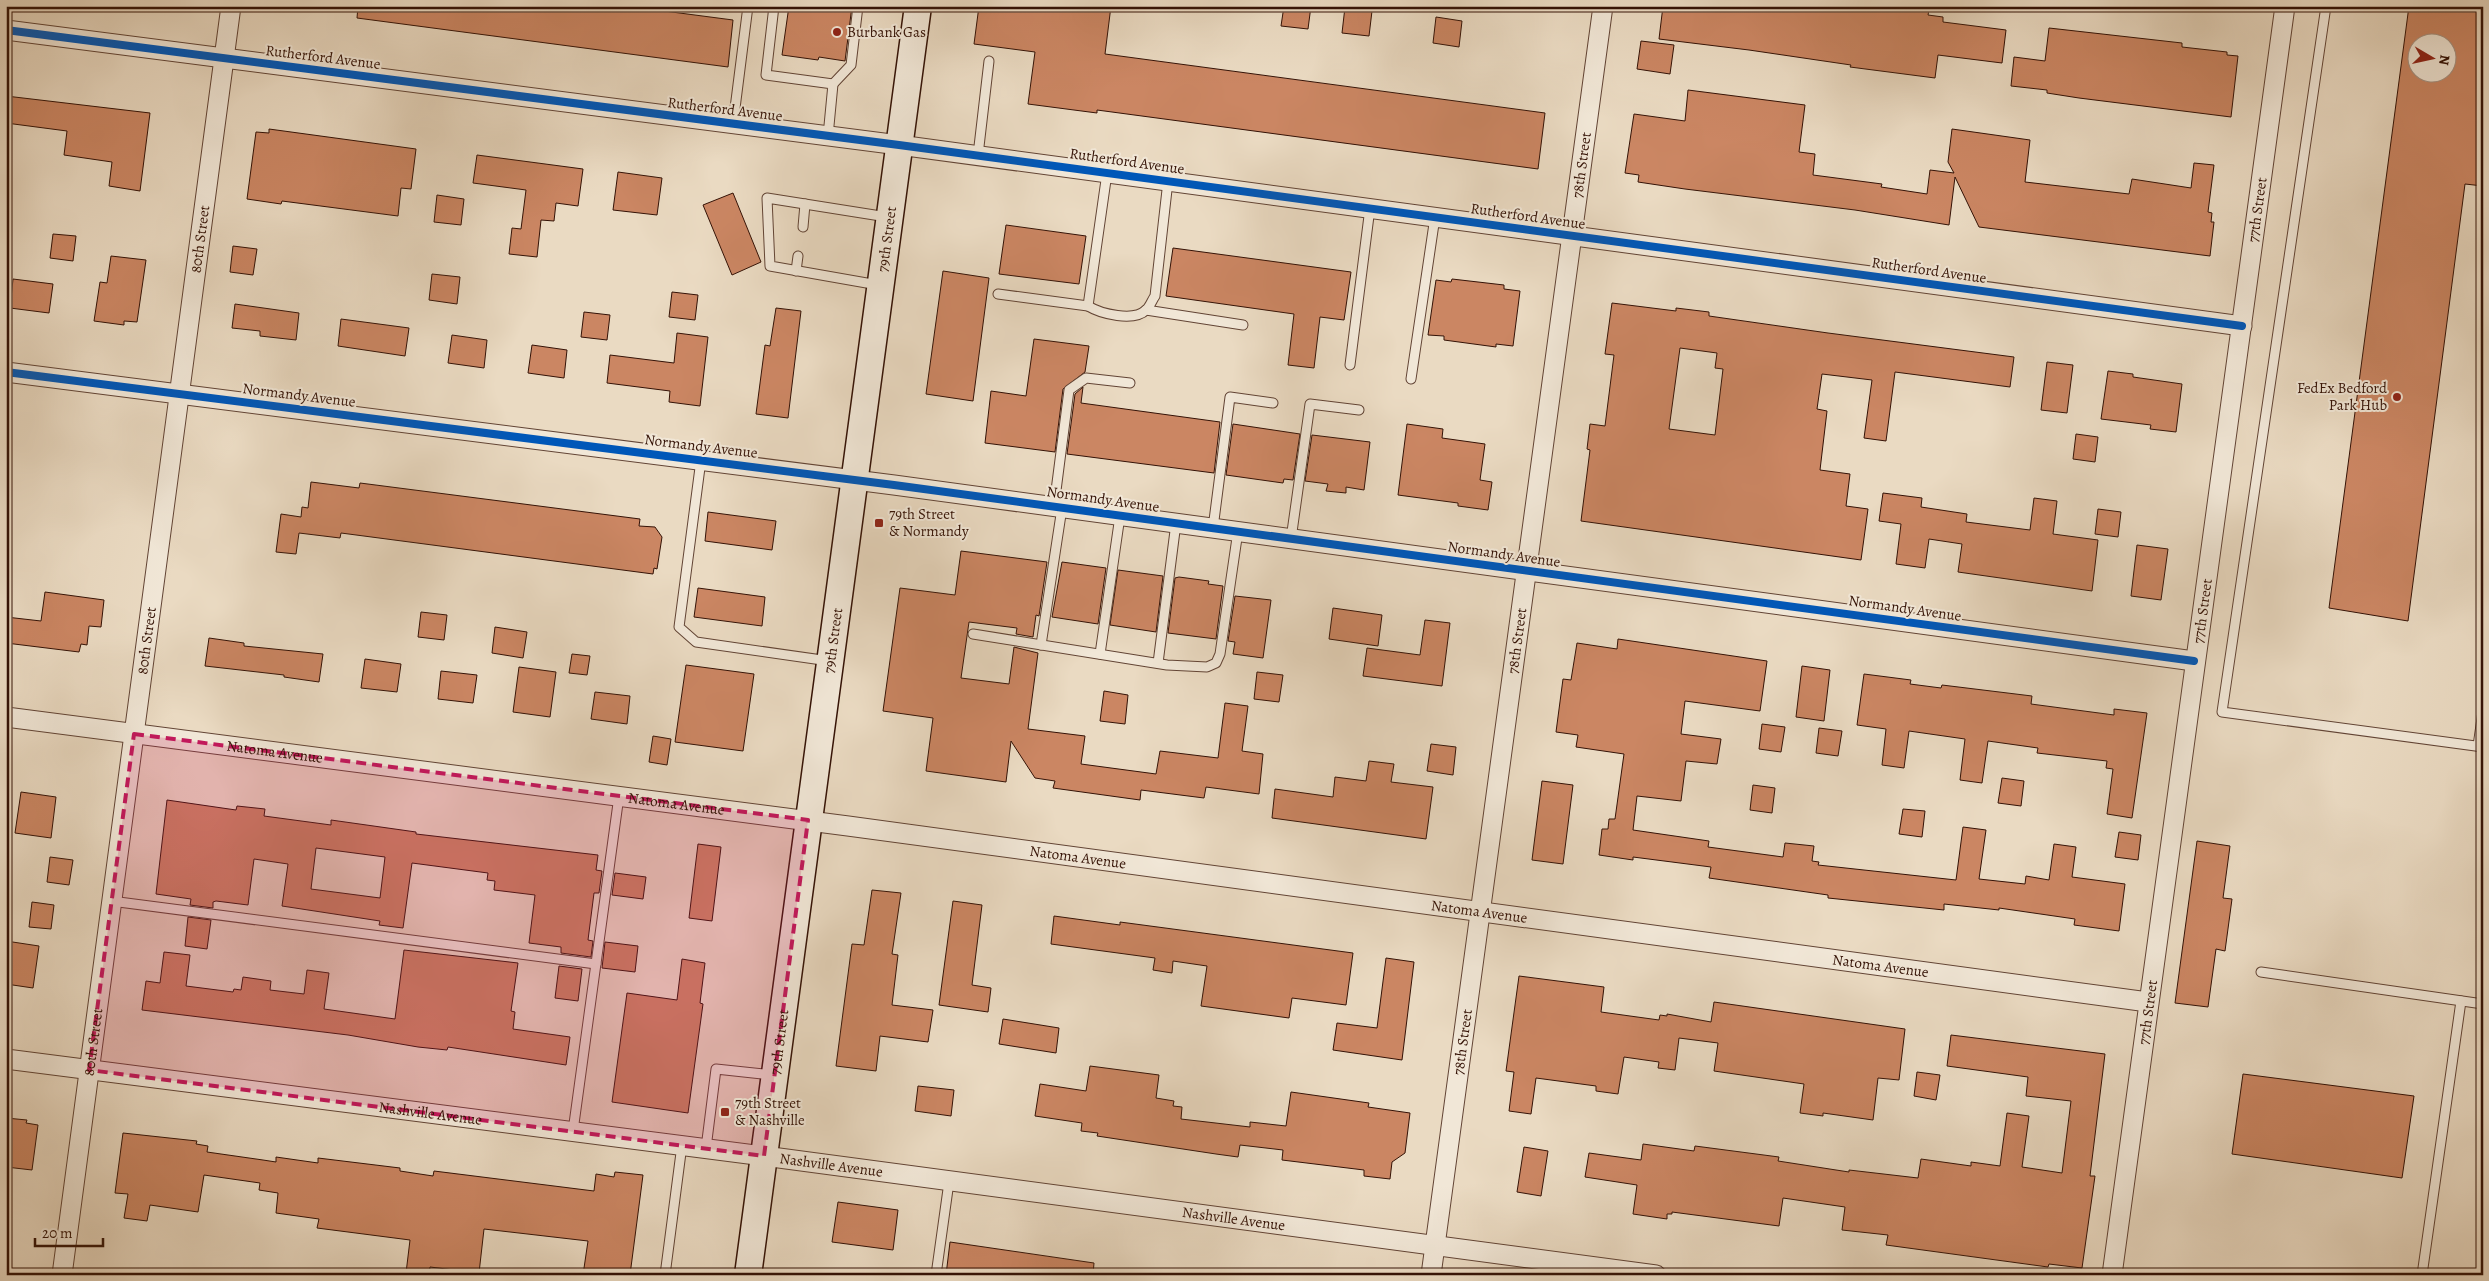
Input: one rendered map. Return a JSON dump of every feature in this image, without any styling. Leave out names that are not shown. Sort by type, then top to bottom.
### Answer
[{"type":"main road","name":"79th Street","points":[[748,1275],[918,6]]},
{"type":"street","name":"80th Street","points":[[62,1275],[231,6]]},
{"type":"street","name":"78th Street","points":[[1431,1275],[1603,6]]},
{"type":"street","name":"77th Street","points":[[2112,1275],[2194,661],[2285,6]]},
{"type":"street","name":"Rutherford Avenue","points":[[6,30],[978,155],[2242,326]]},
{"type":"street","name":"Normandy Avenue","points":[[6,372],[854,480],[2194,661]]},
{"type":"street","name":"Natoma Avenue","points":[[6,717],[808,820],[2148,1002]]},
{"type":"street","name":"Nashville Avenue","points":[[6,1059],[706,1148],[949,1182],[1656,1275]]},
{"type":"lane","points":[[733,124],[748,6]]},
{"type":"lane","points":[[774,6],[766,76],[833,84]]},
{"type":"lane","points":[[828,136],[833,84],[851,65],[858,6]]},
{"type":"lane","points":[[2326,6],[2222,712],[2480,746],[2483,711]]},
{"type":"lane","points":[[978,155],[989,61]]},
{"type":"lane","points":[[1088,306],[1107,173]]},
{"type":"lane","points":[[998,294],[1088,306],[1096,311],[1135,316],[1146,310],[1155,296],[1168,181]]},
{"type":"lane","points":[[880,286],[770,266],[767,198],[889,218]]},
{"type":"lane","points":[[803,227],[806,204]]},
{"type":"lane","points":[[1350,365],[1370,208]]},
{"type":"lane","points":[[1411,379],[1435,217]]},
{"type":"lane","points":[[796,271],[798,256]]},
{"type":"lane","points":[[1146,310],[1243,325]]},
{"type":"lane","points":[[1042,645],[1069,390],[1086,378],[1130,384]]},
{"type":"lane","points":[[1212,528],[1230,397],[1273,403]]},
{"type":"lane","points":[[1291,539],[1310,404],[1359,410]]},
{"type":"lane","points":[[701,460],[679,626],[696,642],[830,661]]},
{"type":"lane","points":[[1100,654],[1120,516]]},
{"type":"lane","points":[[1158,664],[1176,523]]},
{"type":"lane","points":[[973,634],[1158,664],[1207,667],[1216,663],[1220,654],[1238,532]]},
{"type":"lane","points":[[573,1131],[619,796]]},
{"type":"lane","points":[[111,902],[596,964]]},
{"type":"lane","points":[[2260,972],[2483,1004]]},
{"type":"lane","points":[[2422,1275],[2461,1001]]},
{"type":"lane","points":[[706,1148],[716,1069],[774,1075]]},
{"type":"lane","points":[[665,1275],[682,1145]]},
{"type":"lane","points":[[936,1275],[949,1182]]},
{"type":"highlighted area","points":[[134,734],[808,820],[764,1156],[89,1070]]},
{"type":"building","points":[[358,6],[626,6],[733,20],[728,67],[357,18]]},
{"type":"building","points":[[789,6],[852,6],[845,61],[819,57],[818,60],[782,55]]},
{"type":"building","points":[[979,6],[1111,6],[1105,54],[1545,113],[1538,169],[1097,110],[1097,113],[1028,104],[1035,52],[974,44]]},
{"type":"building","points":[[1284,6],[1311,6],[1308,29],[1281,26]]},
{"type":"building","points":[[1663,6],[1900,6],[1929,10],[1928,15],[1943,17],[1943,22],[2006,30],[2002,63],[1938,55],[1935,78],[1850,67],[1851,65],[1749,50],[1659,39]]},
{"type":"building","name":"FedEx Bedford Park Hub","points":[[2409,6],[2445,6],[2483,11],[2483,186],[2465,184],[2408,621],[2329,608]]},
{"type":"building","points":[[1345,7],[1372,11],[1369,36],[1342,33]]},
{"type":"building","points":[[1436,17],[1462,21],[1459,47],[1433,43]]},
{"type":"building","points":[[2049,28],[2182,43],[2182,47],[2227,52],[2227,55],[2238,56],[2231,117],[2079,98],[2047,93],[2047,90],[2011,86],[2014,57],[2045,61]]},
{"type":"building","points":[[1641,41],[1674,45],[1670,74],[1637,69]]},
{"type":"building","points":[[1688,90],[1805,105],[1799,152],[1815,154],[1813,175],[1882,184],[1881,187],[1927,194],[1930,170],[1954,173],[1948,162],[1952,129],[2030,140],[2025,182],[2129,194],[2132,179],[2191,188],[2194,163],[2214,165],[2208,212],[2212,213],[2211,222],[2214,222],[2210,256],[1979,227],[1955,177],[1949,225],[1855,210],[1638,182],[1639,175],[1625,173],[1634,114],[1685,121]]},
{"type":"building","points":[[6,96],[150,113],[140,191],[109,186],[112,162],[64,155],[67,131],[6,123]]},
{"type":"building","points":[[269,129],[416,149],[411,189],[401,188],[398,216],[282,201],[281,204],[247,199],[256,132],[269,133]]},
{"type":"building","points":[[477,155],[583,169],[578,206],[556,203],[554,221],[541,220],[537,257],[509,254],[512,228],[521,229],[526,190],[473,183]]},
{"type":"building","points":[[618,172],[662,178],[657,215],[613,210]]},
{"type":"building","points":[[733,193],[761,262],[732,275],[703,205]]},
{"type":"building","points":[[437,195],[464,199],[461,225],[434,222]]},
{"type":"building","points":[[1006,225],[1086,236],[1079,284],[999,274]]},
{"type":"building","points":[[53,234],[76,236],[73,261],[50,258]]},
{"type":"building","points":[[233,246],[257,249],[253,275],[230,272]]},
{"type":"building","points":[[1173,248],[1351,272],[1344,320],[1320,317],[1314,368],[1288,365],[1294,314],[1166,296]]},
{"type":"building","points":[[111,256],[146,260],[137,322],[124,321],[124,325],[94,321],[100,282],[107,283]]},
{"type":"building","points":[[943,271],[989,278],[973,401],[926,394]]},
{"type":"building","points":[[432,274],[460,277],[457,304],[429,300]]},
{"type":"building","points":[[13,279],[53,284],[49,313],[10,308]]},
{"type":"building","points":[[1452,279],[1504,285],[1504,289],[1520,291],[1513,346],[1496,344],[1496,347],[1444,340],[1444,336],[1428,335],[1436,280],[1451,282]]},
{"type":"building","points":[[672,292],[698,295],[695,320],[669,317]]},
{"type":"building","points":[[1612,303],[1676,311],[1676,308],[1709,312],[1709,316],[2014,357],[2010,387],[1895,372],[1886,441],[1864,438],[1872,380],[1822,374],[1817,409],[1827,411],[1820,470],[1850,474],[1846,506],[1868,509],[1861,560],[1581,521],[1590,450],[1587,449],[1590,424],[1605,426],[1614,355],[1605,354]],"holes":[[[1680,348],[1717,353],[1715,368],[1723,369],[1715,435],[1669,429]]]},
{"type":"building","points":[[235,304],[299,313],[296,340],[260,336],[260,331],[232,328]]},
{"type":"building","points":[[776,308],[801,311],[788,418],[756,414],[765,345],[770,346]]},
{"type":"building","points":[[584,312],[610,315],[607,340],[581,337]]},
{"type":"building","points":[[341,319],[409,328],[405,356],[338,346]]},
{"type":"building","points":[[677,333],[708,337],[700,406],[669,402],[670,391],[607,383],[610,355],[674,363]]},
{"type":"building","points":[[452,335],[487,340],[484,368],[448,363]]},
{"type":"building","points":[[1034,339],[1089,346],[1085,372],[1063,389],[1055,452],[985,443],[991,391],[1026,396]]},
{"type":"building","points":[[532,345],[567,350],[564,378],[528,373]]},
{"type":"building","points":[[2047,362],[2073,365],[2067,413],[2041,410]]},
{"type":"building","points":[[2108,371],[2133,374],[2133,377],[2182,384],[2176,432],[2150,429],[2151,425],[2101,419]]},
{"type":"building","points":[[1083,387],[1081,403],[1220,422],[1214,473],[1067,454],[1075,394]]},
{"type":"building","points":[[1233,424],[1300,434],[1293,480],[1284,479],[1283,483],[1226,475]]},
{"type":"building","points":[[1407,424],[1443,429],[1442,438],[1485,444],[1480,480],[1492,482],[1488,510],[1458,506],[1458,503],[1398,495]]},
{"type":"building","points":[[2076,434],[2098,437],[2095,462],[2073,459]]},
{"type":"building","points":[[1312,435],[1370,442],[1364,490],[1346,487],[1346,493],[1326,491],[1328,484],[1305,481]]},
{"type":"building","points":[[311,482],[359,488],[360,483],[640,519],[639,526],[655,527],[662,537],[657,569],[654,568],[653,574],[341,533],[340,538],[299,533],[296,554],[276,552],[281,514],[301,517],[302,507],[308,508]]},
{"type":"building","points":[[1883,493],[1922,498],[1921,507],[1967,514],[1966,522],[2030,530],[2034,498],[2057,501],[2053,534],[2098,540],[2092,591],[1958,572],[1962,544],[1929,539],[1925,568],[1896,564],[1901,524],[1879,521]]},
{"type":"building","points":[[2098,509],[2121,512],[2118,537],[2095,534]]},
{"type":"building","points":[[708,512],[776,521],[772,550],[705,541]]},
{"type":"building","points":[[2137,545],[2168,549],[2161,600],[2131,596]]},
{"type":"building","points":[[961,551],[1047,562],[1039,616],[1036,615],[1033,637],[1016,634],[1017,628],[969,622],[961,678],[1009,684],[1014,647],[1038,653],[1028,729],[1085,736],[1081,764],[1156,774],[1160,751],[1218,758],[1225,703],[1248,706],[1242,751],[1263,754],[1259,794],[1206,787],[1204,798],[1141,790],[1140,800],[1053,788],[1055,781],[1035,778],[1011,741],[1006,782],[926,771],[933,718],[883,711],[900,588],[955,595]]},
{"type":"building","points":[[1062,562],[1106,568],[1098,624],[1052,617]]},
{"type":"building","points":[[1118,570],[1163,576],[1156,632],[1110,625]]},
{"type":"building","points":[[1175,578],[1209,581],[1208,584],[1223,586],[1216,639],[1168,633]]},
{"type":"building","points":[[698,588],[765,597],[762,626],[694,617]]},
{"type":"building","points":[[45,592],[104,600],[101,627],[89,626],[87,645],[81,644],[79,652],[6,643],[6,617],[41,621]]},
{"type":"building","points":[[1235,596],[1271,600],[1263,658],[1233,654],[1235,642],[1228,641]]},
{"type":"building","points":[[1333,608],[1382,615],[1378,646],[1329,639]]},
{"type":"building","points":[[421,612],[447,615],[444,640],[418,637]]},
{"type":"building","points":[[1425,620],[1450,623],[1442,686],[1363,676],[1367,648],[1420,655]]},
{"type":"building","points":[[495,627],[527,632],[523,658],[492,653]]},
{"type":"building","points":[[209,638],[244,643],[244,646],[323,654],[319,682],[284,677],[284,675],[205,666]]},
{"type":"building","points":[[1618,639],[1767,661],[1760,711],[1685,701],[1681,734],[1721,739],[1717,764],[1686,761],[1681,801],[1637,796],[1633,830],[1709,841],[1708,847],[1783,857],[1785,843],[1814,846],[1812,861],[1819,862],[1818,865],[1956,880],[1963,827],[1986,830],[1979,879],[2025,884],[2026,876],[2049,880],[2054,844],[2076,847],[2072,877],[2125,884],[2119,931],[2074,925],[2075,919],[1999,908],[1999,910],[1944,904],[1944,910],[1828,898],[1828,895],[1709,878],[1711,867],[1633,857],[1633,860],[1599,855],[1602,829],[1608,829],[1609,819],[1615,819],[1624,754],[1576,747],[1578,735],[1556,732],[1563,679],[1571,680],[1577,643],[1617,649]]},
{"type":"building","points":[[572,654],[590,656],[587,675],[569,673]]},
{"type":"building","points":[[365,659],[401,664],[397,692],[361,688]]},
{"type":"building","points":[[686,665],[754,674],[743,751],[675,742]]},
{"type":"building","points":[[1802,666],[1830,670],[1824,721],[1796,717]]},
{"type":"building","points":[[519,667],[556,672],[550,717],[513,712]]},
{"type":"building","points":[[441,671],[477,675],[473,703],[438,699]]},
{"type":"building","points":[[1257,672],[1283,675],[1279,702],[1254,699]]},
{"type":"building","points":[[1864,674],[1911,680],[1910,684],[1941,688],[1942,685],[2032,696],[2031,704],[2114,715],[2114,709],[2147,713],[2132,818],[2107,814],[2113,769],[2106,768],[2107,761],[2037,753],[2038,748],[1988,741],[1982,783],[1960,780],[1965,739],[1909,731],[1904,768],[1882,765],[1886,729],[1857,725]]},
{"type":"building","points":[[1104,691],[1128,695],[1125,724],[1100,721]]},
{"type":"building","points":[[595,692],[630,696],[627,724],[591,719]]},
{"type":"building","points":[[1762,724],[1785,727],[1781,752],[1759,749]]},
{"type":"building","points":[[1819,728],[1842,731],[1838,756],[1816,753]]},
{"type":"building","points":[[653,736],[671,739],[667,765],[649,762]]},
{"type":"building","points":[[1431,744],[1456,747],[1453,775],[1427,771]]},
{"type":"building","points":[[1369,761],[1394,764],[1391,782],[1433,787],[1426,839],[1272,818],[1275,789],[1333,797],[1335,777],[1366,781]]},
{"type":"building","points":[[2002,778],[2024,781],[2021,806],[1998,803]]},
{"type":"building","points":[[1542,781],[1573,785],[1563,864],[1532,860]]},
{"type":"building","points":[[1753,785],[1775,788],[1772,813],[1750,810]]},
{"type":"building","points":[[21,792],[56,797],[51,838],[15,833]]},
{"type":"building","points":[[167,800],[236,810],[237,806],[265,809],[264,816],[331,825],[331,820],[416,832],[416,834],[598,855],[596,870],[602,871],[599,893],[594,893],[588,940],[593,941],[591,957],[561,953],[561,947],[529,943],[535,895],[494,890],[495,881],[487,880],[488,873],[412,863],[403,928],[379,925],[380,921],[282,906],[288,864],[254,859],[248,905],[216,901],[213,902],[213,908],[190,905],[191,899],[156,894]],"holes":[[[316,848],[385,857],[380,898],[311,889]]]},
{"type":"building","points":[[1903,809],[1925,811],[1922,837],[1899,834]]},
{"type":"building","points":[[2119,832],[2141,835],[2138,860],[2115,857]]},
{"type":"building","points":[[2197,841],[2230,846],[2223,898],[2232,899],[2225,951],[2216,949],[2208,1007],[2175,1003]]},
{"type":"building","points":[[698,844],[721,847],[712,921],[689,918]]},
{"type":"building","points":[[50,857],[73,860],[69,885],[47,882]]},
{"type":"building","points":[[615,873],[646,877],[643,899],[612,895]]},
{"type":"building","points":[[872,890],[901,893],[892,954],[898,955],[892,1005],[933,1010],[928,1042],[880,1036],[876,1071],[836,1066],[852,944],[864,945]]},
{"type":"building","points":[[953,901],[982,905],[972,985],[991,988],[988,1012],[939,1005]]},
{"type":"building","points":[[32,902],[54,905],[51,929],[29,927]]},
{"type":"building","points":[[1054,916],[1120,925],[1120,922],[1353,953],[1346,1005],[1292,998],[1289,1018],[1201,1006],[1207,966],[1173,961],[1172,973],[1153,970],[1155,958],[1051,944]]},
{"type":"building","points":[[188,917],[211,920],[207,949],[185,946]]},
{"type":"building","points":[[6,941],[39,946],[33,988],[6,984]]},
{"type":"building","points":[[605,942],[638,946],[635,972],[602,968]]},
{"type":"building","points":[[404,950],[518,963],[511,1011],[515,1012],[513,1029],[570,1037],[566,1065],[448,1047],[447,1050],[418,1047],[348,1035],[142,1010],[146,981],[160,983],[164,952],[190,955],[186,986],[233,992],[234,989],[241,990],[243,977],[271,981],[270,990],[304,994],[307,970],[329,973],[324,1009],[395,1019]]},
{"type":"building","points":[[1386,958],[1414,962],[1402,1060],[1333,1050],[1337,1023],[1377,1028]]},
{"type":"building","points":[[682,959],[705,963],[700,1003],[703,1004],[688,1113],[612,1102],[627,993],[677,1000]]},
{"type":"building","points":[[559,966],[582,969],[578,1001],[555,998]]},
{"type":"building","points":[[1519,976],[1604,987],[1601,1012],[1659,1020],[1660,1015],[1667,1016],[1667,1014],[1711,1022],[1714,1002],[1905,1029],[1899,1080],[1878,1078],[1873,1120],[1823,1113],[1823,1116],[1800,1113],[1804,1084],[1714,1071],[1718,1043],[1679,1038],[1675,1070],[1658,1068],[1659,1062],[1624,1057],[1618,1094],[1596,1091],[1596,1086],[1536,1078],[1531,1114],[1509,1111],[1514,1072],[1506,1071]]},
{"type":"building","points":[[1003,1019],[1059,1028],[1056,1053],[999,1044]]},
{"type":"building","points":[[1951,1035],[2105,1054],[2090,1176],[2095,1176],[2082,1268],[2049,1264],[2048,1267],[1886,1245],[1888,1235],[1842,1230],[1845,1207],[1783,1198],[1779,1226],[1672,1212],[1672,1214],[1667,1214],[1667,1219],[1633,1214],[1637,1185],[1585,1177],[1589,1153],[1641,1160],[1643,1144],[1694,1151],[1695,1146],[1779,1157],[1778,1161],[1849,1172],[1849,1170],[1918,1178],[1921,1159],[1971,1166],[1971,1162],[2000,1166],[2007,1113],[2029,1116],[2022,1167],[2062,1173],[2071,1101],[2026,1096],[2028,1077],[1947,1066]]},
{"type":"building","points":[[1090,1066],[1159,1075],[1156,1098],[1174,1101],[1173,1106],[1182,1107],[1181,1119],[1250,1127],[1250,1122],[1286,1126],[1291,1092],[1369,1103],[1368,1107],[1410,1113],[1405,1153],[1392,1162],[1390,1179],[1364,1176],[1364,1170],[1282,1160],[1283,1150],[1240,1145],[1238,1157],[1216,1154],[1097,1136],[1098,1133],[1081,1131],[1082,1123],[1035,1116],[1040,1084],[1086,1091]]},
{"type":"building","points":[[1917,1072],[1940,1075],[1936,1100],[1914,1096]]},
{"type":"building","points":[[2243,1074],[2414,1096],[2402,1178],[2232,1154]]},
{"type":"building","points":[[918,1086],[954,1090],[951,1116],[915,1111]]},
{"type":"building","points":[[6,1118],[27,1120],[26,1123],[38,1125],[32,1170],[6,1167]]},
{"type":"building","points":[[123,1133],[197,1141],[196,1144],[208,1146],[207,1152],[276,1162],[276,1157],[318,1163],[318,1158],[400,1168],[400,1171],[433,1176],[434,1171],[594,1191],[596,1174],[614,1177],[615,1172],[643,1175],[630,1275],[583,1275],[588,1241],[484,1229],[479,1273],[430,1267],[429,1275],[406,1273],[410,1240],[317,1228],[319,1219],[276,1213],[278,1193],[259,1190],[260,1183],[204,1175],[198,1212],[150,1205],[147,1221],[124,1218],[128,1194],[115,1193]]},
{"type":"building","points":[[1524,1147],[1548,1151],[1541,1196],[1517,1192]]},
{"type":"building","points":[[838,1202],[898,1210],[893,1250],[832,1242]]},
{"type":"building","points":[[950,1242],[1094,1263],[1093,1275],[946,1275]]},
{"type":"cycle path","points":[[6,30],[899,145],[2242,326]]},
{"type":"cycle path","points":[[6,372],[894,485],[2194,661]]},
{"type":"place","name":"Burbank Gas","points":[[837,32]]},
{"type":"place","name":"FedEx Bedford Park Hub","points":[[2397,397]]},
{"type":"place","name":"79th Street & Normandy","points":[[879,523]]},
{"type":"place","name":"79th Street & Nashville","points":[[725,1112]]}]
